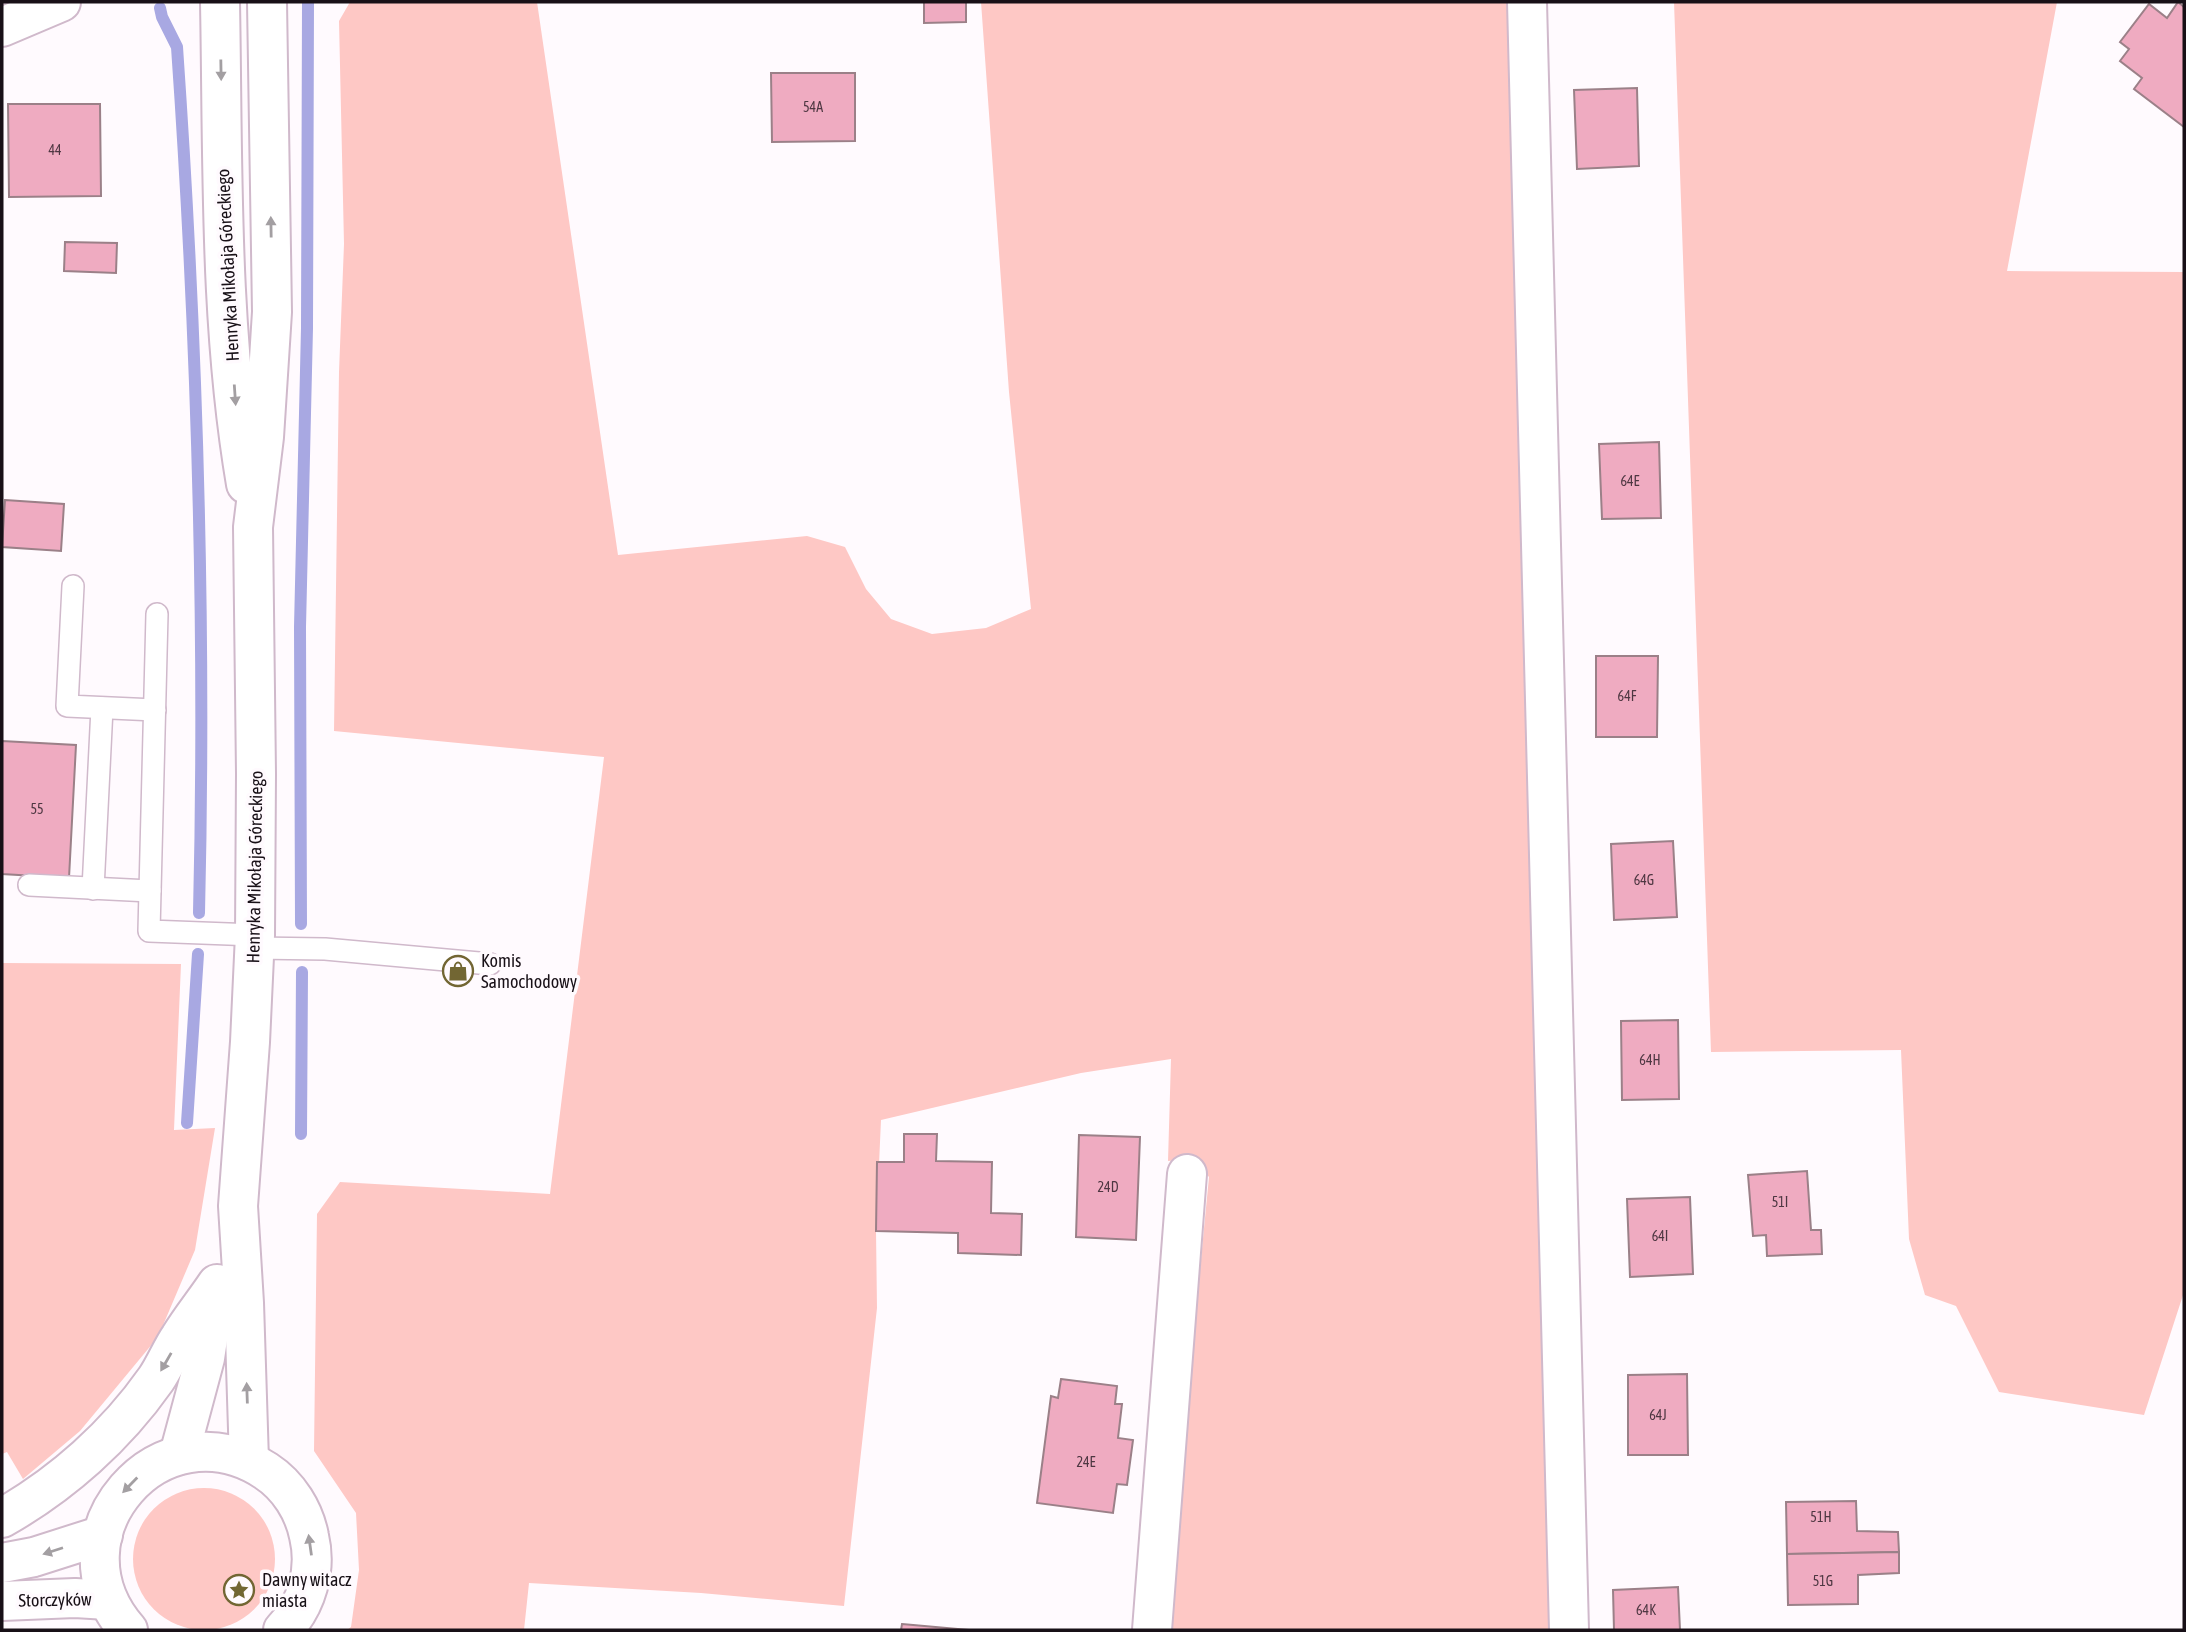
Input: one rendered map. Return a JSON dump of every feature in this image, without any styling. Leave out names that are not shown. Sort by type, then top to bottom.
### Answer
[{"type":"main road","points":[[2,27],[61,2]]},
{"type":"main road","name":"Henryka Mikołaja Góreckiego","points":[[220,2],[226,288],[238,438],[253,527]]},
{"type":"main road","name":"Henryka Mikołaja Góreckiego","points":[[249,1461],[238,1206],[254,941],[256,774],[253,527],[264,437],[272,312],[267,2]]},
{"type":"main road","points":[[1528,2],[1569,1630]]},
{"type":"main road","points":[[1152,1630],[1187,1174]]},
{"type":"main road","name":"Henryka Mikołaja Góreckiego","points":[[179,1455],[205,1358],[217,1284],[238,1206]]},
{"type":"main road","points":[[2,1518],[61,1479],[131,1413],[158,1377],[179,1337],[217,1284]]},
{"type":"main road","points":[[118,1615],[100,1565],[103,1535],[110,1511],[132,1482],[162,1461],[179,1455],[216,1452],[249,1461],[272,1475],[287,1489],[307,1524],[312,1564],[309,1584],[302,1604],[283,1630]]},
{"type":"main road","points":[[2,1563],[34,1557],[103,1535]]},
{"type":"main road","name":"Storczyków","points":[[2,1601],[75,1598],[118,1615]]},
{"type":"lane","points":[[73,586],[66,706],[155,710]]},
{"type":"lane","points":[[157,614],[149,931],[490,964]]},
{"type":"lane","points":[[93,889],[102,708]]},
{"type":"lane","points":[[29,885],[150,891]]},
{"type":"shaded area","points":[[350,2],[537,2],[618,555],[807,536],[845,547],[866,589],[891,619],[932,634],[986,628],[1031,609],[1009,392],[981,2],[1510,2],[1561,1630],[1165,1630],[1209,1177],[1193,1159],[1168,1161],[1171,1059],[1081,1073],[881,1120],[876,1231],[877,1308],[844,1606],[701,1593],[529,1583],[524,1630],[347,1630],[351,1627],[359,1570],[356,1513],[314,1451],[317,1214],[340,1182],[550,1194],[604,757],[334,731],[339,372],[344,244],[339,21]]},
{"type":"shaded area","points":[[1674,2],[2057,2],[2007,271],[2184,272],[2184,1292],[2144,1415],[1999,1392],[1956,1306],[1925,1295],[1909,1239],[1901,1050],[1711,1052]]},
{"type":"shaded area","points":[[2,963],[181,964],[174,1130],[215,1128],[195,1250],[158,1337],[80,1431],[23,1479],[7,1452],[2,1454]]},
{"type":"shaded area","points":[[204,1488],[231,1493],[254,1509],[270,1532],[275,1559],[270,1586],[254,1609],[231,1625],[204,1630],[177,1625],[154,1609],[138,1586],[133,1559],[138,1532],[154,1509],[177,1493]]},
{"type":"building","points":[[924,2],[966,2],[966,22],[924,23]]},
{"type":"building","points":[[2178,2],[2184,7],[2184,127],[2134,89],[2142,78],[2120,61],[2129,49],[2120,42],[2149,4],[2167,18]]},
{"type":"building","points":[[771,73],[855,73],[855,141],[772,142]]},
{"type":"building","points":[[1637,88],[1639,166],[1577,169],[1574,90]]},
{"type":"building","points":[[8,104],[100,104],[101,196],[9,197]]},
{"type":"building","points":[[65,242],[117,243],[116,273],[64,271]]},
{"type":"building","points":[[1659,442],[1661,518],[1602,519],[1599,444]]},
{"type":"building","points":[[5,500],[64,504],[61,551],[2,547]]},
{"type":"building","points":[[1596,656],[1658,656],[1657,737],[1596,737]]},
{"type":"building","points":[[2,741],[76,745],[69,878],[2,874]]},
{"type":"building","points":[[1673,841],[1677,917],[1614,920],[1611,844]]},
{"type":"building","points":[[1678,1020],[1679,1099],[1622,1100],[1621,1021]]},
{"type":"building","points":[[904,1134],[937,1134],[936,1161],[992,1162],[991,1213],[1022,1214],[1021,1255],[958,1253],[958,1233],[876,1231],[877,1162],[904,1162]]},
{"type":"building","points":[[1079,1135],[1140,1137],[1136,1240],[1076,1237]]},
{"type":"building","points":[[1807,1171],[1811,1230],[1821,1230],[1822,1254],[1767,1256],[1766,1235],[1753,1236],[1748,1175]]},
{"type":"building","points":[[1690,1197],[1693,1274],[1630,1277],[1627,1199]]},
{"type":"building","points":[[1687,1374],[1688,1455],[1628,1455],[1628,1375]]},
{"type":"building","points":[[1061,1379],[1117,1386],[1115,1404],[1122,1404],[1118,1438],[1133,1440],[1127,1485],[1117,1484],[1113,1513],[1037,1503],[1051,1396],[1058,1398]]},
{"type":"building","points":[[1856,1501],[1857,1531],[1898,1532],[1899,1552],[1787,1554],[1786,1502]]},
{"type":"building","points":[[1899,1552],[1899,1573],[1858,1575],[1858,1604],[1788,1605],[1787,1554]]},
{"type":"building","points":[[1678,1587],[1680,1630],[1614,1630],[1613,1590]]},
{"type":"building","points":[[902,1624],[969,1630],[901,1630]]},
{"type":"waterway","points":[[301,924],[300,627],[307,328],[308,2]]},
{"type":"waterway","points":[[160,8],[177,47],[195,371],[201,696],[199,913]]},
{"type":"waterway","points":[[187,1123],[198,954]]},
{"type":"waterway","points":[[301,1134],[302,972]]},
{"type":"place","name":"Komis Samochodowy","points":[[458,971]]},
{"type":"place","name":"Dawny witacz miasta","points":[[239,1590]]}]
